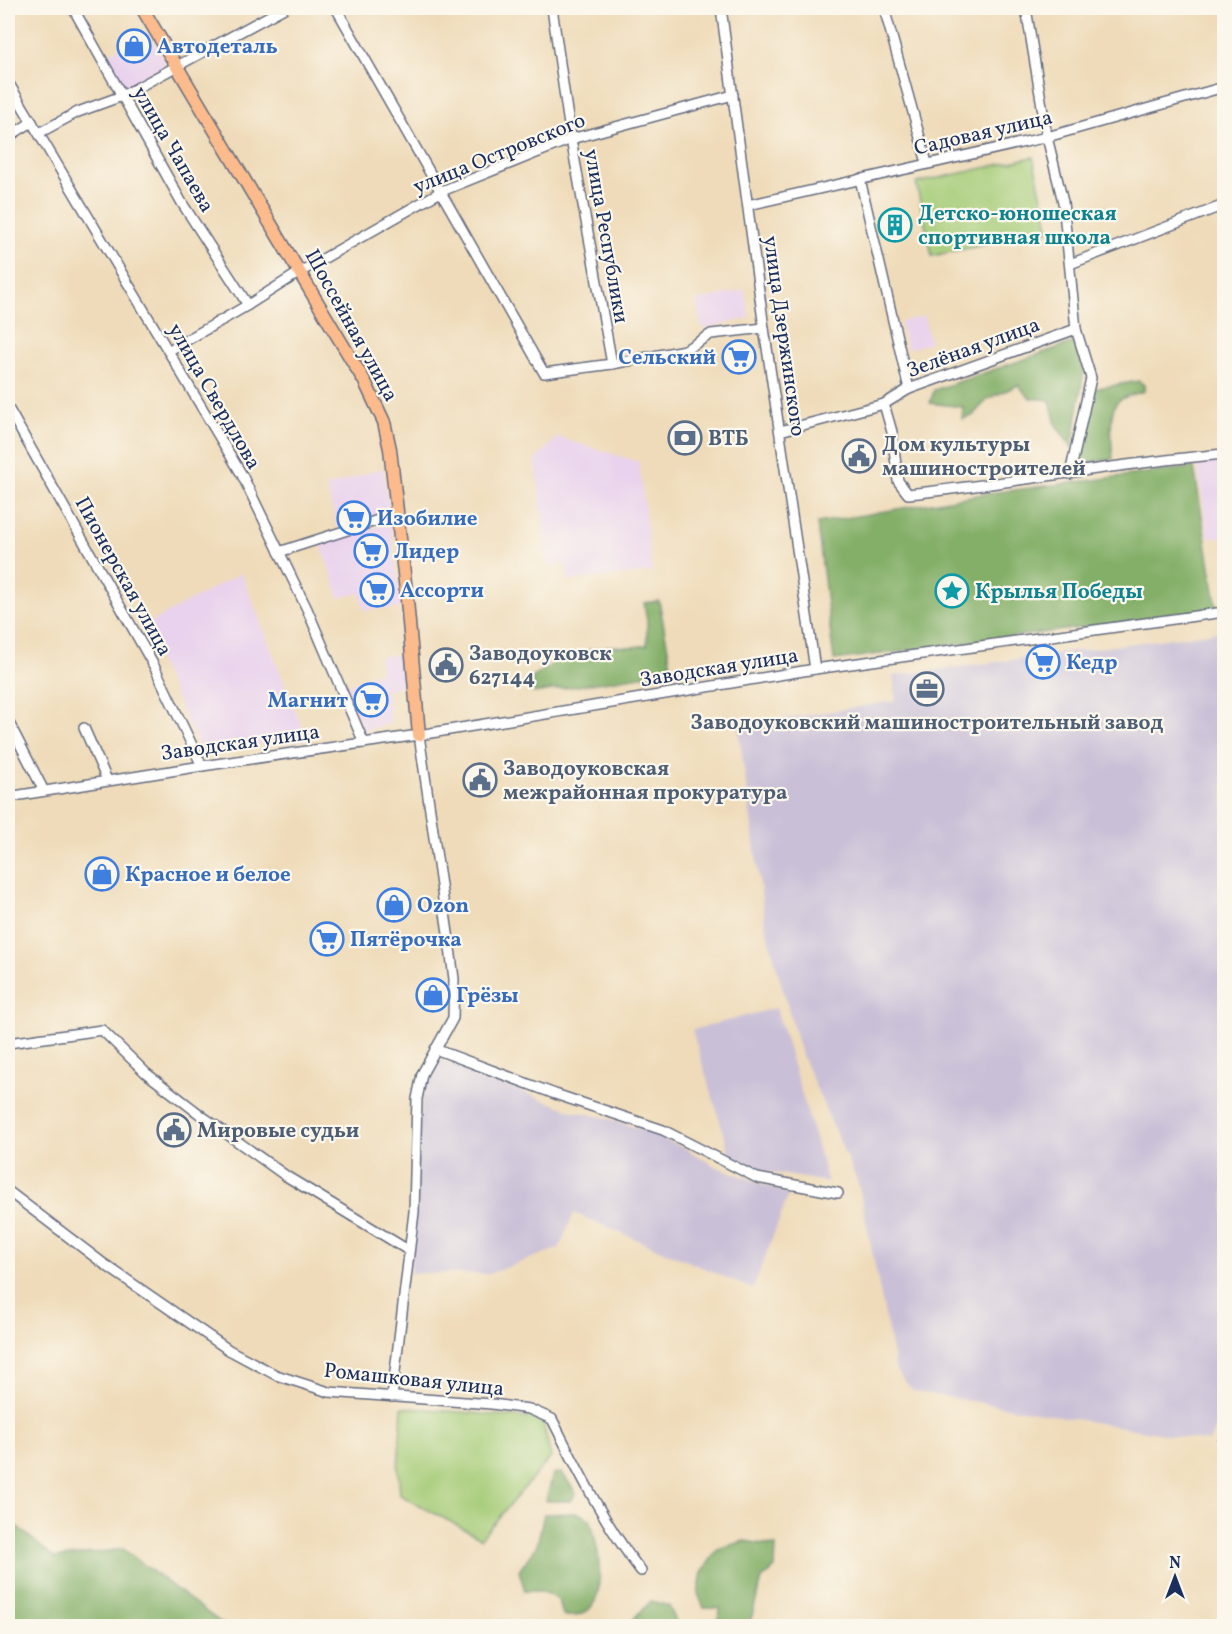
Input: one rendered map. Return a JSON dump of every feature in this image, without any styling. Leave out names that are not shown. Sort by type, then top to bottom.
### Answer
[{"type":"main road","name":"Шоссейная улица","points":[[142,8],[179,66],[300,272],[364,382],[384,422],[390,449],[398,514],[419,735]]},
{"type":"street","name":"улица Чапаева","points":[[73,8],[182,203],[248,305]]},
{"type":"street","points":[[39,133],[78,112],[122,96],[284,8]]},
{"type":"street","points":[[336,8],[544,373],[612,364],[685,350],[711,334],[764,328]]},
{"type":"street","name":"улица Республики","points":[[552,8],[571,139],[612,364]]},
{"type":"street","name":"улица Дзержинского","points":[[721,8],[764,328],[816,669]]},
{"type":"street","points":[[884,8],[927,163]]},
{"type":"street","points":[[1026,8],[1047,137],[1063,202],[1076,328],[1091,378],[1071,474]]},
{"type":"street","name":"улица Свердлова","points":[[8,82],[242,475],[307,609],[364,743]]},
{"type":"street","name":"Садовая улица","points":[[748,205],[1047,137],[1224,87]]},
{"type":"street","name":"улица Островского","points":[[168,351],[442,191],[571,139],[733,95]]},
{"type":"street","points":[[8,137],[32,122]]},
{"type":"street","points":[[860,178],[909,389]]},
{"type":"street","points":[[1070,264],[1224,205]]},
{"type":"street","name":"Зелёная улица","points":[[780,431],[884,404],[909,389],[1076,328]]},
{"type":"street","points":[[884,404],[892,432],[898,481],[908,494],[1224,454]]},
{"type":"street","name":"Пионерская улица","points":[[8,408],[154,666],[202,766]]},
{"type":"street","points":[[279,552],[398,514]]},
{"type":"street","name":"Заводская улица","points":[[8,797],[107,780],[419,735],[816,669],[1224,612]]},
{"type":"street","points":[[8,721],[44,790]]},
{"type":"street","points":[[84,728],[107,780]]},
{"type":"street","points":[[392,1397],[414,1212],[417,1099],[422,1074],[453,1018],[454,979],[432,811],[419,735]]},
{"type":"street","points":[[8,1043],[102,1030],[146,1073],[206,1119],[286,1176],[408,1250]]},
{"type":"street","points":[[435,1049],[555,1094],[663,1130],[757,1178],[838,1193]]},
{"type":"street","name":"Ромашковая улица","points":[[8,1191],[104,1264],[229,1350],[276,1375],[329,1392],[492,1404],[529,1409],[552,1419],[586,1487],[623,1548],[641,1571]]},
{"type":"shaded area","points":[[148,32],[168,65],[124,89],[106,55]]},
{"type":"shaded area","points":[[744,290],[750,318],[702,329],[696,301]]},
{"type":"shaded area","points":[[924,316],[930,343],[907,349],[900,322]]},
{"type":"shaded area","points":[[557,437],[639,462],[652,572],[568,581],[566,564],[548,566],[535,461]]},
{"type":"shaded area","points":[[1224,461],[1224,537],[1208,538],[1197,463]]},
{"type":"shaded area","points":[[383,468],[390,514],[338,528],[326,487]]},
{"type":"shaded area","points":[[391,523],[401,608],[364,610],[360,593],[339,598],[321,544]]},
{"type":"shaded area","points":[[241,573],[307,740],[201,750],[142,627]]},
{"type":"shaded area","name":"Заводоуковский машиностроительный завод","points":[[1224,631],[1224,1409],[1209,1442],[913,1391],[896,1371],[859,1186],[800,1051],[766,929],[738,726],[896,701],[893,676]]},
{"type":"shaded area","points":[[402,654],[405,685],[386,690],[391,723],[362,731],[345,686],[381,671],[379,657]]},
{"type":"shaded area","points":[[776,1008],[828,1182],[745,1168],[732,1161],[692,1030]]},
{"type":"shaded area","points":[[436,1058],[572,1111],[602,1117],[647,1131],[688,1150],[715,1166],[789,1194],[753,1289],[574,1213],[559,1248],[489,1274],[410,1273],[419,1125],[426,1073]]},
{"type":"green space","points":[[1033,157],[1049,231],[932,256],[916,183]]},
{"type":"green space","points":[[1075,342],[1084,370],[1072,448],[1056,425],[1050,400],[1030,398],[1018,385],[988,399],[972,416],[962,419],[963,407],[930,403],[934,390]]},
{"type":"green space","points":[[1139,381],[1144,385],[1144,391],[1117,402],[1112,413],[1113,459],[1077,464],[1093,389]]},
{"type":"green space","points":[[1194,467],[1217,610],[834,660],[817,523],[983,494]]},
{"type":"green space","points":[[659,601],[672,671],[534,693],[532,678],[566,655],[609,646],[647,645],[644,603]]},
{"type":"green space","points":[[402,1407],[542,1419],[551,1457],[481,1538],[400,1495],[398,1469]]},
{"type":"green space","points":[[562,1473],[576,1493],[571,1501],[546,1501],[553,1474]]},
{"type":"green space","points":[[578,1513],[590,1519],[598,1556],[599,1585],[591,1607],[580,1615],[563,1616],[559,1600],[542,1591],[525,1591],[519,1571],[537,1545],[544,1514]]},
{"type":"green space","points":[[8,1519],[55,1558],[123,1549],[225,1626],[8,1626]]},
{"type":"green space","points":[[744,1541],[776,1546],[775,1568],[762,1579],[749,1626],[703,1626],[719,1619],[720,1608],[704,1608],[698,1594],[702,1572],[718,1549]]},
{"type":"green space","points":[[651,1601],[669,1606],[678,1626],[628,1626]]},
{"type":"place","name":"Автодеталь","points":[[134,46]]},
{"type":"place","name":"Детско-юношеская спортивная школа","points":[[895,225]]},
{"type":"place","name":"Сельский","points":[[739,357]]},
{"type":"place","name":"ВТБ","points":[[685,438]]},
{"type":"place","name":"Дом культуры машиностроителей","points":[[859,456]]},
{"type":"place","name":"Изобилие","points":[[354,518]]},
{"type":"place","name":"Лидер","points":[[371,551]]},
{"type":"place","name":"Ассорти","points":[[377,590]]},
{"type":"place","name":"Крылья Победы","points":[[952,591]]},
{"type":"place","name":"Кедр","points":[[1043,662]]},
{"type":"place","name":"Заводоуковск 627144","points":[[446,665]]},
{"type":"place","name":"Заводоуковский машиностроительный завод","points":[[927,689]]},
{"type":"place","name":"Магнит","points":[[371,700]]},
{"type":"place","name":"Заводоуковская межрайонная прокуратура","points":[[480,780]]},
{"type":"place","name":"Красное и белое","points":[[102,874]]},
{"type":"place","name":"Ozon","points":[[394,905]]},
{"type":"place","name":"Пятёрочка","points":[[327,939]]},
{"type":"place","name":"Грёзы","points":[[433,995]]},
{"type":"place","name":"Мировые судьи","points":[[174,1130]]}]
